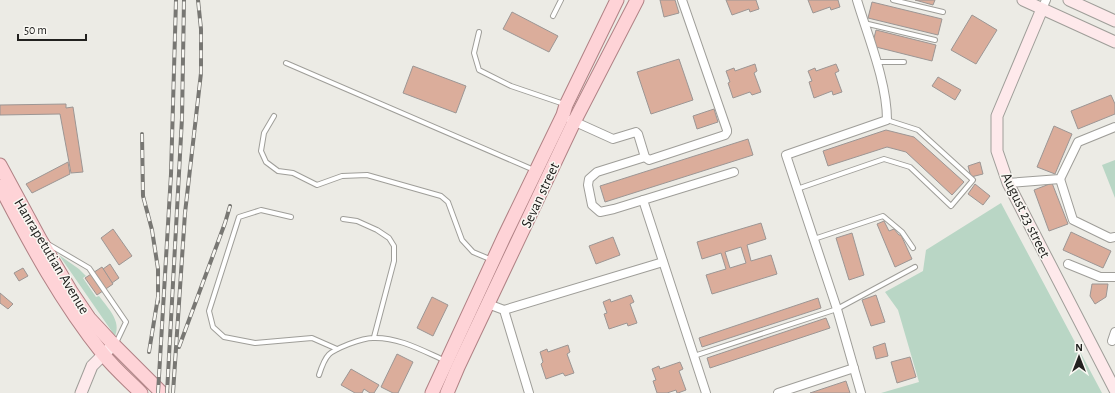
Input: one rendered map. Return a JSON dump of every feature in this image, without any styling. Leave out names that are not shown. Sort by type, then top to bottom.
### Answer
[{"type":"main road","name":"Sevan street","points":[[447,393],[453,364],[494,260],[617,0]]},
{"type":"main road","name":"Sevan street","points":[[432,393],[453,364],[488,304],[574,122],[637,0]]},
{"type":"main road","name":"Hanrapetutian Avenue","points":[[0,165],[40,239],[72,293],[90,318],[115,346],[162,393]]},
{"type":"main road","points":[[0,186],[23,231],[63,298],[108,359],[141,393]]},
{"type":"street","points":[[564,110],[574,122],[613,139],[636,132],[638,134],[645,157],[649,160],[725,135],[727,130],[682,0]]},
{"type":"street","points":[[857,0],[886,96],[887,120],[786,154],[837,310],[861,393]]},
{"type":"street","points":[[1023,0],[1044,4],[1115,42]]},
{"type":"street","points":[[1069,0],[1115,20]]},
{"type":"street","name":"August 23 street","points":[[1044,4],[997,116],[997,151],[1008,184],[1115,390]]},
{"type":"street","points":[[1115,127],[1078,142],[1060,179],[1073,220],[1110,238],[1115,237]]},
{"type":"street","points":[[645,157],[597,172],[589,179],[588,185],[592,205],[600,212],[614,209],[734,172]]},
{"type":"street","points":[[1008,184],[1060,179]]},
{"type":"street","points":[[643,200],[706,393]]},
{"type":"street","points":[[488,304],[504,310],[663,262]]},
{"type":"street","points":[[1068,264],[1100,277],[1115,277]]},
{"type":"street","points":[[504,310],[528,393]]},
{"type":"street","points":[[1112,340],[1115,332]]},
{"type":"street","points":[[81,393],[92,366],[108,359],[115,346]]},
{"type":"street","points":[[778,393],[854,368]]},
{"type":"lane","points":[[553,16],[561,0]]},
{"type":"lane","points":[[894,0],[943,12]]},
{"type":"lane","points":[[864,23],[935,40]]},
{"type":"lane","points":[[479,32],[474,53],[479,70],[564,110]]},
{"type":"lane","points":[[876,62],[904,62]]},
{"type":"lane","points":[[286,63],[536,171]]},
{"type":"lane","points":[[274,116],[264,133],[261,151],[266,162],[278,171],[293,173],[317,185],[342,176],[367,175],[440,196],[448,202],[462,240],[473,252],[494,260]]},
{"type":"lane","points":[[797,189],[884,159],[910,167],[951,206],[973,180],[918,130],[887,120]]},
{"type":"lane","points":[[291,216],[261,210],[239,217],[209,311],[213,327],[224,337],[255,343],[312,338],[336,349]]},
{"type":"lane","points":[[814,239],[883,216],[902,232],[913,248]]},
{"type":"lane","points":[[343,219],[357,221],[377,230],[389,238],[394,246],[394,261],[374,338]]},
{"type":"lane","points":[[40,239],[89,268],[126,322],[115,346]]},
{"type":"lane","points":[[694,356],[837,310],[915,267]]},
{"type":"lane","points":[[320,375],[324,360],[336,349],[363,339],[374,338],[401,341],[453,364]]},
{"type":"green space","points":[[1115,160],[1115,198],[1102,165]]},
{"type":"green space","points":[[1001,203],[1102,393],[881,393],[919,382],[898,310],[885,292],[923,271],[926,250]]},
{"type":"green space","points":[[59,255],[79,269],[86,276],[83,278],[96,297],[99,296],[113,314],[117,325],[115,336]]},
{"type":"building","points":[[660,0],[675,0],[679,13],[664,17]]},
{"type":"building","points":[[726,0],[756,0],[759,9],[750,12],[749,9],[732,15]]},
{"type":"building","points":[[808,0],[838,0],[840,7],[831,10],[830,7],[813,13]]},
{"type":"building","points":[[915,0],[935,0],[933,5]]},
{"type":"building","points":[[872,2],[942,19],[938,35],[868,18]]},
{"type":"building","points":[[512,12],[558,36],[549,52],[503,29]]},
{"type":"building","points":[[972,15],[997,30],[976,64],[951,50]]},
{"type":"building","points":[[876,30],[936,45],[932,61],[876,47],[873,42]]},
{"type":"building","points":[[679,59],[693,100],[651,114],[637,72]]},
{"type":"building","points":[[755,64],[757,71],[754,73],[761,92],[752,95],[750,92],[733,98],[726,71],[734,68],[735,71]]},
{"type":"building","points":[[836,64],[839,71],[835,73],[842,92],[833,95],[832,91],[814,98],[809,82],[812,81],[808,71],[815,68],[816,71]]},
{"type":"building","points":[[413,66],[466,86],[456,113],[403,93]]},
{"type":"building","points":[[938,77],[961,90],[955,100],[932,86]]},
{"type":"building","points":[[1111,95],[1115,104],[1115,114],[1078,129],[1071,111]]},
{"type":"building","points":[[66,104],[66,108],[73,107],[83,172],[71,173],[60,114],[0,115],[0,105]]},
{"type":"building","points":[[714,109],[718,122],[697,129],[693,116]]},
{"type":"building","points":[[1054,126],[1072,134],[1055,174],[1037,167]]},
{"type":"building","points":[[886,130],[914,137],[964,182],[952,195],[906,152],[887,147],[828,166],[823,151]]},
{"type":"building","points":[[748,139],[753,155],[605,202],[600,186]]},
{"type":"building","points":[[68,162],[70,174],[32,193],[26,184]]},
{"type":"building","points":[[980,162],[983,174],[971,177],[968,166]]},
{"type":"building","points":[[1052,183],[1068,224],[1049,231],[1034,190]]},
{"type":"building","points":[[975,184],[990,196],[983,205],[968,194]]},
{"type":"building","points":[[884,221],[889,231],[894,229],[899,235],[901,235],[912,259],[895,267],[877,224]]},
{"type":"building","points":[[761,223],[766,239],[747,245],[751,261],[771,255],[777,274],[712,294],[706,275],[726,269],[721,253],[702,259],[697,242]],"holes":[[[741,247],[746,263],[730,268],[725,252]]]},
{"type":"building","points":[[113,229],[132,256],[119,265],[101,238]]},
{"type":"building","points":[[1071,232],[1111,251],[1103,268],[1063,250]]},
{"type":"building","points":[[852,233],[864,275],[849,280],[836,238]]},
{"type":"building","points":[[613,237],[620,255],[596,264],[589,246]]},
{"type":"building","points":[[110,264],[119,278],[112,283],[103,269]]},
{"type":"building","points":[[102,267],[113,284],[97,295],[85,278]]},
{"type":"building","points":[[23,268],[28,276],[19,281],[14,273]]},
{"type":"building","points":[[1092,284],[1108,284],[1106,297],[1095,304],[1090,296]]},
{"type":"building","points":[[0,293],[13,304],[8,309],[0,303]]},
{"type":"building","points":[[631,295],[634,302],[630,304],[637,323],[628,326],[627,323],[609,329],[604,314],[607,313],[603,302],[610,299],[611,302]]},
{"type":"building","points":[[876,295],[885,322],[871,326],[862,300]]},
{"type":"building","points":[[432,297],[448,305],[433,336],[417,328]]},
{"type":"building","points":[[818,298],[821,308],[702,347],[699,338]]},
{"type":"building","points":[[826,318],[830,328],[710,368],[707,358]]},
{"type":"building","points":[[885,343],[888,356],[876,359],[873,347]]},
{"type":"building","points":[[568,345],[570,352],[567,354],[574,373],[565,376],[563,373],[546,379],[541,364],[543,362],[540,352],[547,349],[548,352]]},
{"type":"building","points":[[397,354],[413,362],[398,393],[393,393],[381,387]]},
{"type":"building","points":[[910,357],[916,377],[897,383],[891,362]]},
{"type":"building","points":[[680,362],[683,369],[679,371],[686,390],[678,393],[676,390],[667,393],[657,393],[653,381],[656,380],[652,369],[659,366],[660,369]]},
{"type":"building","points":[[351,369],[379,385],[374,393],[370,393],[364,389],[362,393],[355,393],[341,385]]},
{"type":"building","points":[[846,381],[850,393],[810,393]]},
{"type":"railway","points":[[158,393],[171,174],[176,0]]},
{"type":"railway","points":[[167,393],[182,118],[184,0]]},
{"type":"railway","points":[[173,393],[185,213],[201,73],[201,29],[198,0]]},
{"type":"railway","points":[[142,134],[143,196],[152,230],[158,269],[158,302]]},
{"type":"railway","points":[[179,347],[230,206]]},
{"type":"railway","points":[[149,352],[158,297]]}]
